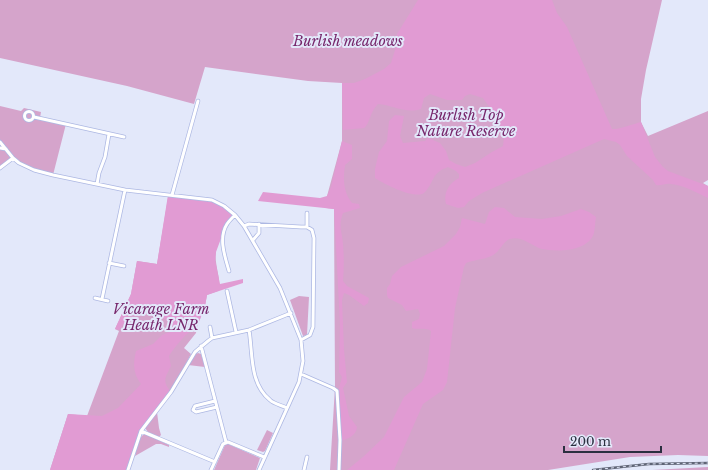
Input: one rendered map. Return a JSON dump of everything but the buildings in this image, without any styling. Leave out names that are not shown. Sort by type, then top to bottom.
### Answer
[{"type":"street","points":[[172,195],[198,101]]},
{"type":"street","points":[[34,117],[124,137]]},
{"type":"street","points":[[97,184],[99,172],[105,157],[109,134]]},
{"type":"street","points":[[0,142],[19,163],[34,170],[68,179],[125,190],[212,200],[219,203],[235,215],[244,226],[280,288],[302,340],[303,361],[299,382],[259,470]]},
{"type":"street","points":[[0,148],[6,149]]},
{"type":"street","points":[[0,168],[13,158]]},
{"type":"street","points":[[102,299],[125,190]]},
{"type":"street","points":[[307,213],[307,227]]},
{"type":"street","points":[[229,271],[223,246],[223,235],[226,225],[235,215]]},
{"type":"street","points":[[244,226],[249,224],[259,224],[307,227],[312,230],[314,238],[313,327],[310,335],[302,340]]},
{"type":"street","points":[[253,240],[259,233],[259,224]]},
{"type":"street","points":[[109,263],[124,266]]},
{"type":"street","points":[[227,291],[236,332]]},
{"type":"street","points":[[95,298],[108,301]]},
{"type":"street","points":[[128,470],[141,430],[171,392],[189,360],[201,346],[212,338],[249,330],[290,313]]},
{"type":"street","points":[[210,327],[212,338]]},
{"type":"street","points":[[249,330],[256,381],[263,393],[271,401],[287,408]]},
{"type":"street","points":[[201,346],[226,442]]},
{"type":"street","points":[[301,374],[337,391],[340,440],[339,470]]},
{"type":"street","points":[[215,401],[195,406],[193,410],[196,412],[217,407]]},
{"type":"street","points":[[141,430],[215,462]]},
{"type":"street","points":[[226,442],[264,457]]},
{"type":"street","points":[[212,470],[223,444],[226,442]]},
{"type":"street","points":[[304,470],[306,457]]},
{"type":"green space","points":[[0,0],[662,0],[641,99],[641,122],[648,136],[708,111],[708,180],[703,183],[708,186],[708,456],[678,455],[630,457],[548,470],[330,470],[335,387],[334,209],[326,208],[327,196],[342,141],[342,83],[308,81],[205,67],[194,104],[127,86],[0,58]]},
{"type":"green space","points":[[0,106],[21,111],[24,108],[41,112],[40,118],[66,124],[53,175],[34,170],[13,158],[0,168],[0,148],[6,149],[0,142]]},
{"type":"green space","name":"Vicarage Farm Heath LNR","points":[[168,198],[216,252],[219,281],[218,291],[207,295],[196,333],[184,348],[191,354],[171,392],[50,470],[68,414],[87,416],[119,331],[115,329],[131,294],[137,261],[157,264]]},
{"type":"green space","points":[[299,296],[309,297],[307,335],[303,336],[290,300]]},
{"type":"green space","points":[[198,353],[201,354],[205,367],[188,365],[194,355]]},
{"type":"green space","points":[[157,412],[161,435],[159,437],[148,432],[145,428]]},
{"type":"green space","points":[[267,430],[273,433],[265,451],[263,452],[257,450]]},
{"type":"green space","points":[[145,434],[169,445],[169,447],[156,444],[135,456],[139,440]]},
{"type":"green space","points":[[228,444],[260,458],[256,470],[214,470],[225,445]]},
{"type":"green space","points":[[708,467],[708,470],[652,470]]},
{"type":"shaded area","points":[[418,0],[552,0],[557,13],[567,27],[612,129],[622,128],[641,122],[655,157],[663,167],[668,171],[708,186],[708,198],[681,186],[669,184],[656,185],[653,180],[627,156],[620,145],[616,142],[604,139],[482,193],[469,201],[464,207],[458,208],[446,204],[446,192],[452,183],[459,178],[459,174],[456,171],[448,167],[436,175],[425,192],[421,194],[400,191],[375,178],[375,169],[379,152],[387,141],[389,121],[395,115],[404,116],[400,136],[403,143],[425,141],[428,138],[440,143],[446,151],[449,160],[465,167],[475,163],[503,146],[504,136],[493,112],[483,98],[470,94],[465,96],[462,100],[447,100],[430,94],[424,98],[421,109],[415,110],[404,110],[378,104],[364,128],[343,130],[342,83],[354,83],[365,79],[384,69],[391,63],[396,47],[397,34]]},
{"type":"shaded area","points":[[342,141],[352,145],[352,159],[345,165],[345,189],[352,203],[359,204],[360,208],[343,213],[341,225],[344,258],[343,281],[347,286],[369,298],[368,303],[364,306],[344,293],[342,300],[347,382],[343,388],[349,416],[357,427],[354,435],[341,441],[339,388],[342,377],[339,372],[340,324],[334,209],[258,201],[263,192],[320,198],[327,196],[331,187]]},
{"type":"shaded area","name":"Vicarage Farm Heath LNR","points":[[168,195],[212,200],[219,203],[235,215],[226,225],[216,252],[215,260],[220,284],[243,279],[243,283],[207,295],[205,306],[197,327],[185,336],[169,356],[171,366],[165,382],[171,392],[141,431],[128,470],[50,470],[68,414],[102,416],[118,408],[141,384],[136,376],[134,368],[136,351],[153,344],[162,335],[177,329],[161,316],[155,307],[142,305],[133,310],[119,330],[115,329],[131,294],[137,261],[157,264]]},
{"type":"shaded area","points":[[495,207],[504,208],[515,217],[542,219],[561,216],[581,209],[596,217],[594,233],[591,239],[585,244],[579,247],[563,250],[542,249],[518,238],[514,238],[505,242],[494,255],[466,263],[455,308],[447,382],[443,390],[423,404],[394,470],[347,470],[384,437],[404,397],[422,382],[427,369],[431,331],[427,329],[412,328],[412,322],[419,319],[420,314],[418,309],[406,311],[402,305],[388,298],[387,288],[390,284],[392,276],[401,267],[444,246],[456,234],[460,227],[462,218],[485,224],[489,212]]},
{"type":"railway","points":[[593,470],[649,464],[708,463]]},
{"type":"park label","name":"Burlish meadows","points":[[348,41]]},
{"type":"park label","name":"Burlish Top Nature Reserve","points":[[466,124]]}]
